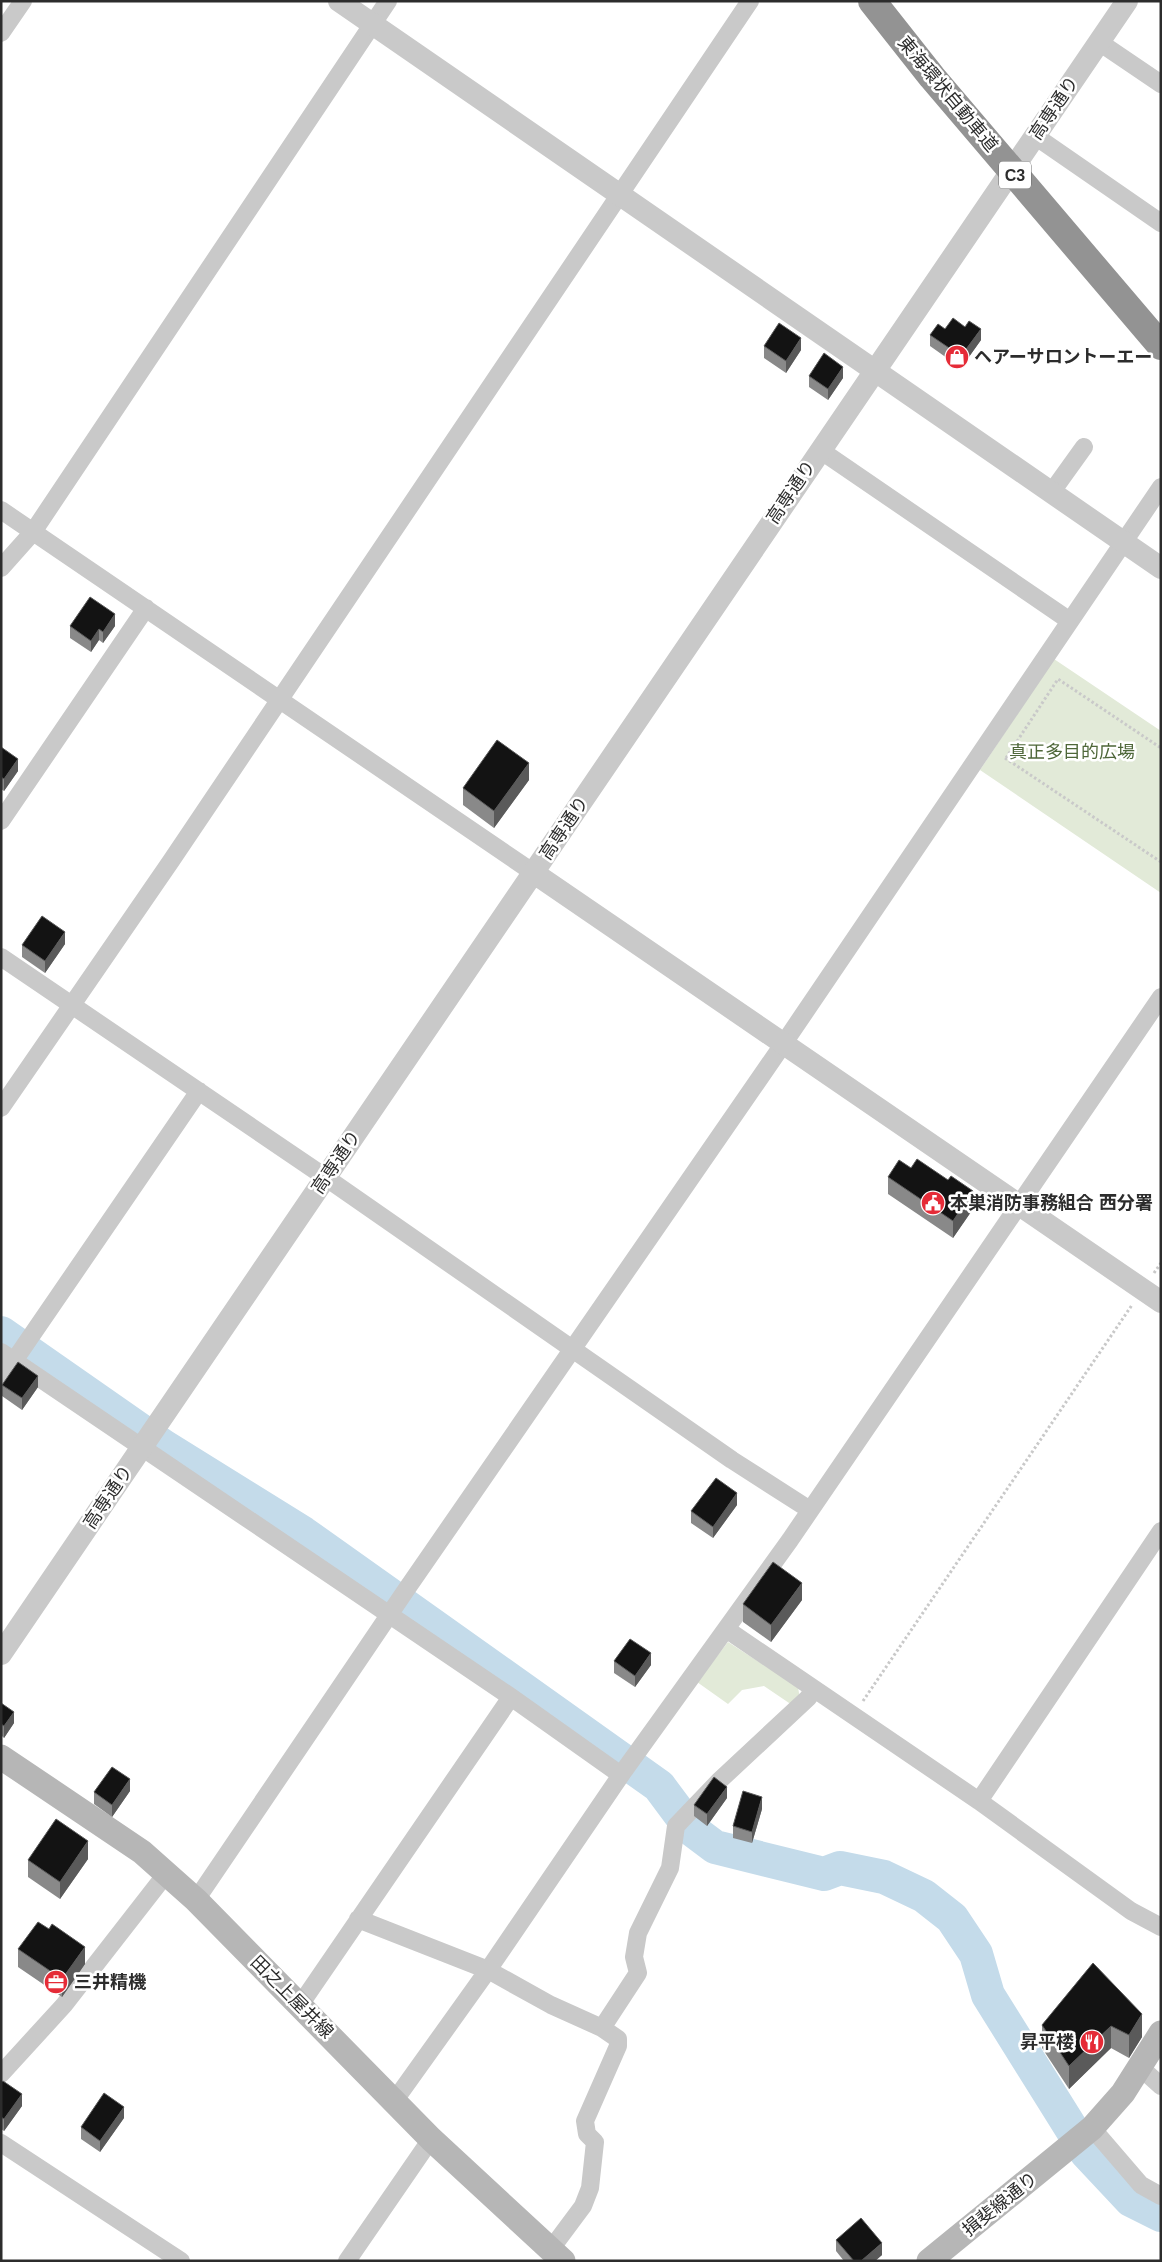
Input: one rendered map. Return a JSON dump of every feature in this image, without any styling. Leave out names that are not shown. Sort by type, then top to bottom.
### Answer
[{"type":"highway","name":"東海環状自動車道","points":[[872,1],[932,77],[1161,346]]},
{"type":"main road","name":"田之上屋井線","points":[[1,1757],[142,1852],[196,1900],[395,2100],[431,2139],[557,2255]]},
{"type":"main road","points":[[1092,2128],[1123,2093],[1141,2068],[1161,2033]]},
{"type":"main road","name":"揖斐線通り","points":[[929,2261],[1092,2128]]},
{"type":"street","points":[[1,33],[23,1]]},
{"type":"street","points":[[339,1],[1161,568]]},
{"type":"street","points":[[1,568],[33,532],[388,1]]},
{"type":"street","points":[[1,1108],[73,1006],[750,1]]},
{"type":"street","name":"高専通り","points":[[1,1654],[873,371],[1127,1]]},
{"type":"street","points":[[1099,42],[1161,84]]},
{"type":"street","points":[[1035,136],[1161,223]]},
{"type":"street","points":[[1051,493],[1084,447]]},
{"type":"street","points":[[820,450],[1070,621]]},
{"type":"street","points":[[196,1900],[390,1614],[784,1043],[1161,487]]},
{"type":"street","points":[[1,510],[534,872],[1152,1296]]},
{"type":"street","points":[[1,821],[146,608]]},
{"type":"street","points":[[1,958],[325,1177],[732,1460],[810,1510]]},
{"type":"street","points":[[395,2100],[488,1970],[626,1768],[810,1510],[1161,997]]},
{"type":"street","points":[[1,1380],[8,1356],[199,1092]]},
{"type":"street","points":[[8,1356],[512,1697],[626,1768]]},
{"type":"street","points":[[979,1801],[1161,1531]]},
{"type":"street","points":[[726,1629],[979,1801],[1125,1906],[1161,1927]]},
{"type":"street","points":[[602,2028],[638,1973],[634,1957],[638,1933],[670,1868],[676,1826],[720,1780],[808,1698],[814,1689]]},
{"type":"street","points":[[300,2005],[512,1697]]},
{"type":"street","points":[[1,2074],[64,2004],[166,1874]]},
{"type":"street","points":[[358,1919],[488,1970],[551,2005],[602,2028],[618,2039],[618,2046],[585,2121],[587,2134],[595,2142],[590,2188],[583,2206],[557,2255]]},
{"type":"street","points":[[1141,2068],[1161,2086]]},
{"type":"street","points":[[1092,2128],[1141,2185],[1161,2196]]},
{"type":"street","points":[[347,2261],[431,2139]]},
{"type":"street","points":[[1,2143],[181,2261]]},
{"type":"path","points":[[1161,748],[1058,679],[1006,758],[1161,862]]},
{"type":"path","points":[[853,1715],[1152,1296],[1161,1264]]},
{"type":"green space","name":"真正多目的広場","points":[[1054,659],[1161,731],[1161,893],[980,770]]},
{"type":"green space","points":[[728,1642],[798,1687],[800,1699],[792,1705],[764,1686],[742,1690],[728,1704],[697,1682]]},
{"type":"building","points":[[953,318],[965,327],[969,321],[981,329],[961,356],[930,335],[938,324],[945,329]]},
{"type":"building","points":[[779,323],[801,338],[786,361],[764,346]]},
{"type":"building","points":[[824,353],[843,367],[828,389],[809,376]]},
{"type":"building","points":[[90,597],[115,614],[103,632],[99,629],[91,641],[70,626]]},
{"type":"building","points":[[497,740],[529,763],[494,811],[463,788]]},
{"type":"building","points":[[1,747],[18,759],[4,779],[1,777]]},
{"type":"building","points":[[42,916],[65,932],[45,961],[22,945]]},
{"type":"building","points":[[917,1159],[948,1180],[951,1176],[973,1191],[953,1221],[888,1177],[899,1160],[911,1168]]},
{"type":"building","points":[[18,1362],[38,1376],[22,1398],[2,1385]]},
{"type":"building","points":[[716,1478],[737,1493],[713,1527],[691,1511]]},
{"type":"building","points":[[773,1562],[802,1583],[771,1625],[743,1604]]},
{"type":"building","points":[[630,1639],[651,1653],[635,1676],[614,1661]]},
{"type":"building","points":[[1,1703],[14,1712],[4,1726],[1,1724]]},
{"type":"building","points":[[112,1767],[130,1779],[112,1805],[94,1792]]},
{"type":"building","points":[[714,1777],[727,1787],[707,1814],[694,1805]]},
{"type":"building","points":[[743,1791],[762,1797],[752,1832],[733,1826]]},
{"type":"building","points":[[56,1819],[88,1841],[60,1882],[28,1860]]},
{"type":"building","points":[[38,1922],[49,1929],[52,1924],[85,1947],[62,1979],[18,1949]]},
{"type":"building","points":[[1093,1963],[1142,2014],[1129,2035],[1111,2026],[1069,2066],[1042,2025]]},
{"type":"building","points":[[3,2081],[22,2094],[4,2119],[1,2117],[1,2083]]},
{"type":"building","points":[[104,2093],[124,2107],[100,2141],[81,2127]]},
{"type":"building","points":[[861,2218],[882,2243],[861,2261],[854,2261],[836,2240]]},
{"type":"waterway","points":[[1,1333],[163,1446],[303,1533],[659,1786],[691,1829],[715,1847],[824,1874],[840,1868],[884,1877],[924,1896],[952,1918],[976,1954],[988,1995],[1086,2152],[1131,2200],[1161,2215]]},
{"type":"place","name":"ヘアーサロントーエー","points":[[957,357]]},
{"type":"place","name":"本巣消防事務組合 西分署","points":[[933,1203]]},
{"type":"place","name":"三井精機","points":[[56,1982]]},
{"type":"place","name":"昇平楼","points":[[1092,2042]]}]
